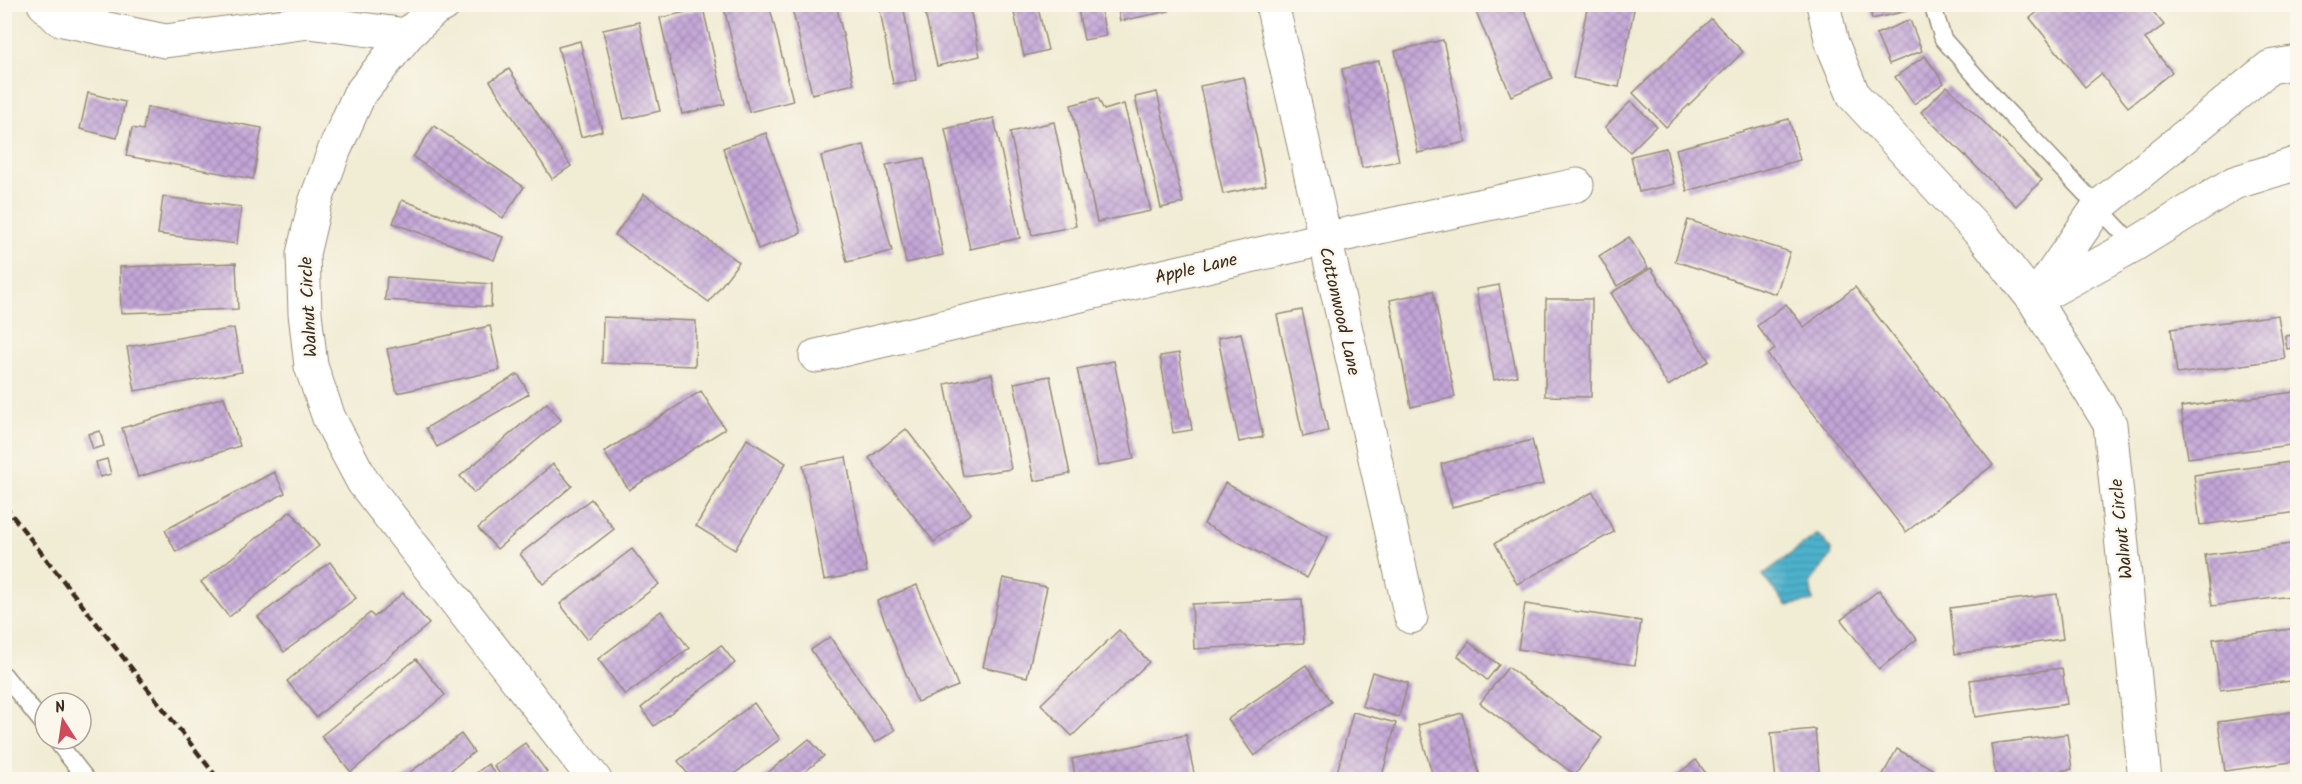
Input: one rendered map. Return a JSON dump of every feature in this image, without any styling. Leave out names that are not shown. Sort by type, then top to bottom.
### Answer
[{"type":"street","points":[[44,4],[59,19],[165,41],[309,22],[407,35]]},
{"type":"street","name":"Cottonwood Lane","points":[[1272,4],[1411,617]]},
{"type":"street","name":"Walnut Circle","points":[[1823,4],[1832,43],[1854,96],[1984,237],[2034,300],[2110,424],[2145,780]]},
{"type":"street","name":"Walnut Circle","points":[[438,6],[407,35],[359,95],[315,203],[303,254],[305,313],[311,366],[329,418],[363,482],[595,780]]},
{"type":"street","points":[[2034,300],[2098,207],[2270,67],[2298,62]]},
{"type":"street","points":[[2034,300],[2134,245],[2234,183],[2298,163]]},
{"type":"street","name":"Apple Lane","points":[[816,356],[1324,239],[1577,185]]},
{"type":"lane","points":[[1932,4],[1943,39],[2002,106],[2134,245]]},
{"type":"lane","points":[[4,675],[33,711]]},
{"type":"lane","points":[[64,751],[87,780]]},
{"type":"water","points":[[1816,535],[1820,536],[1832,550],[1831,556],[1810,583],[1813,601],[1787,606],[1763,575]]},
{"type":"building","points":[[723,4],[769,4],[793,101],[749,112]]},
{"type":"building","points":[[791,4],[836,4],[854,84],[812,94]]},
{"type":"building","points":[[879,4],[903,4],[916,80],[893,84]]},
{"type":"building","points":[[923,4],[969,4],[980,56],[937,66]]},
{"type":"building","points":[[1012,4],[1037,4],[1048,50],[1024,56]]},
{"type":"building","points":[[1117,4],[1168,4],[1169,11],[1120,21]]},
{"type":"building","points":[[1473,4],[1522,4],[1552,78],[1511,96]]},
{"type":"building","points":[[1588,4],[1635,4],[1619,87],[1573,78]]},
{"type":"building","points":[[1869,4],[1906,4],[1907,11],[1872,19]]},
{"type":"building","points":[[2047,4],[2147,4],[2164,25],[2145,39],[2172,72],[2128,107],[2101,74],[2085,87],[2030,18]]},
{"type":"building","points":[[1077,5],[1100,5],[1106,36],[1084,40]]},
{"type":"building","points":[[703,8],[725,104],[682,114],[660,18]]},
{"type":"building","points":[[1711,19],[1743,52],[1666,127],[1633,93]]},
{"type":"building","points":[[1910,20],[1922,51],[1889,64],[1876,34]]},
{"type":"building","points":[[639,22],[660,111],[624,119],[603,30]]},
{"type":"building","points":[[1443,40],[1466,142],[1418,153],[1395,51]]},
{"type":"building","points":[[580,41],[602,131],[581,137],[558,47]]},
{"type":"building","points":[[1925,56],[1944,83],[1914,104],[1895,77]]},
{"type":"building","points":[[1379,61],[1399,161],[1362,168],[1342,69]]},
{"type":"building","points":[[509,69],[571,166],[552,179],[490,81]]},
{"type":"building","points":[[1244,77],[1266,185],[1223,194],[1200,86]]},
{"type":"building","points":[[1947,86],[2042,180],[2016,206],[1921,112]]},
{"type":"building","points":[[1157,92],[1183,203],[1161,208],[1135,97]]},
{"type":"building","points":[[88,93],[125,102],[117,138],[80,129]]},
{"type":"building","points":[[1098,98],[1104,110],[1124,104],[1151,211],[1097,222],[1071,105]]},
{"type":"building","points":[[1631,101],[1656,126],[1630,152],[1605,127]]},
{"type":"building","points":[[147,107],[262,128],[253,179],[126,156],[132,128],[143,130]]},
{"type":"building","points":[[994,118],[1020,238],[970,249],[945,129]]},
{"type":"building","points":[[1789,119],[1800,160],[1687,191],[1676,149]]},
{"type":"building","points":[[1054,122],[1076,226],[1032,235],[1010,132]]},
{"type":"building","points":[[434,126],[524,187],[503,218],[413,157]]},
{"type":"building","points":[[766,133],[801,233],[758,249],[723,148]]},
{"type":"building","points":[[864,145],[892,251],[847,262],[821,156]]},
{"type":"building","points":[[1666,148],[1674,184],[1639,192],[1631,156]]},
{"type":"building","points":[[924,158],[943,255],[906,263],[886,165]]},
{"type":"building","points":[[644,194],[739,262],[709,302],[615,235]]},
{"type":"building","points":[[163,197],[241,207],[237,244],[158,234]]},
{"type":"building","points":[[402,200],[503,237],[494,260],[393,223]]},
{"type":"building","points":[[1688,220],[1790,252],[1776,294],[1675,261]]},
{"type":"building","points":[[1629,237],[1648,268],[1617,286],[1599,256]]},
{"type":"building","points":[[236,263],[238,309],[121,313],[120,267]]},
{"type":"building","points":[[1651,268],[1709,361],[1668,386],[1611,293]]},
{"type":"building","points":[[387,277],[492,284],[491,307],[385,300]]},
{"type":"building","points":[[1499,285],[1517,376],[1494,380],[1476,289]]},
{"type":"building","points":[[1855,287],[1993,465],[1906,532],[1768,355],[1775,349],[1757,326],[1786,304],[1804,327]]},
{"type":"building","points":[[1433,291],[1455,397],[1411,407],[1390,300]]},
{"type":"building","points":[[1546,299],[1592,299],[1591,397],[1545,396]]},
{"type":"building","points":[[1302,310],[1328,431],[1303,437],[1277,315]]},
{"type":"building","points":[[2278,315],[2285,359],[2177,374],[2171,329]]},
{"type":"building","points":[[603,317],[696,321],[695,366],[602,363]]},
{"type":"building","points":[[490,326],[500,370],[397,393],[387,349]]},
{"type":"building","points":[[234,328],[242,372],[135,391],[127,347]]},
{"type":"building","points":[[1241,333],[1263,437],[1239,442],[1218,338]]},
{"type":"building","points":[[2294,335],[2296,347],[2287,349],[2285,336]]},
{"type":"building","points":[[1179,353],[1192,430],[1173,433],[1160,356]]},
{"type":"building","points":[[1114,361],[1134,459],[1098,466],[1077,369]]},
{"type":"building","points":[[518,374],[529,394],[437,447],[426,428]]},
{"type":"building","points":[[992,374],[1011,469],[963,476],[945,384]]},
{"type":"building","points":[[1050,376],[1070,474],[1034,481],[1014,383]]},
{"type":"building","points":[[701,391],[725,429],[629,490],[604,452]]},
{"type":"building","points":[[2295,392],[2298,444],[2188,458],[2181,407]]},
{"type":"building","points":[[224,397],[240,446],[138,477],[122,428]]},
{"type":"building","points":[[547,403],[561,420],[474,493],[460,476]]},
{"type":"building","points":[[906,429],[971,513],[934,542],[869,458]]},
{"type":"building","points":[[100,431],[104,446],[93,449],[88,434]]},
{"type":"building","points":[[747,439],[786,463],[735,550],[696,526]]},
{"type":"building","points":[[1532,440],[1543,484],[1452,507],[1441,464]]},
{"type":"building","points":[[846,457],[867,572],[824,580],[803,465]]},
{"type":"building","points":[[107,459],[111,474],[100,477],[96,462]]},
{"type":"building","points":[[2298,461],[2298,512],[2200,525],[2194,475]]},
{"type":"building","points":[[553,464],[572,486],[497,549],[478,528]]},
{"type":"building","points":[[274,472],[285,493],[176,552],[165,530]]},
{"type":"building","points":[[1225,483],[1328,537],[1307,578],[1204,524]]},
{"type":"building","points":[[1593,492],[1614,532],[1517,584],[1495,543]]},
{"type":"building","points":[[591,499],[614,529],[543,584],[520,554]]},
{"type":"building","points":[[291,511],[319,546],[229,617],[201,582]]},
{"type":"building","points":[[2298,543],[2298,595],[2212,606],[2205,555]]},
{"type":"building","points":[[632,549],[659,584],[587,639],[560,604]]},
{"type":"building","points":[[330,562],[356,598],[284,652],[258,617]]},
{"type":"building","points":[[1003,578],[1047,587],[1027,677],[983,667]]},
{"type":"building","points":[[917,585],[958,686],[917,702],[877,601]]},
{"type":"building","points":[[1879,590],[1917,639],[1879,669],[1841,620]]},
{"type":"building","points":[[403,593],[429,624],[316,717],[287,681],[370,613],[374,617]]},
{"type":"building","points":[[2057,594],[2063,639],[1955,654],[1950,608]]},
{"type":"building","points":[[1302,599],[1304,643],[1194,649],[1192,604]]},
{"type":"building","points":[[1525,604],[1641,621],[1635,665],[1518,649]]},
{"type":"building","points":[[661,611],[689,648],[625,695],[598,659]]},
{"type":"building","points":[[2298,628],[2298,680],[2220,690],[2213,639]]},
{"type":"building","points":[[1119,630],[1149,662],[1072,736],[1041,704]]},
{"type":"building","points":[[830,637],[895,730],[875,743],[811,650]]},
{"type":"building","points":[[1469,642],[1499,665],[1487,680],[1458,656]]},
{"type":"building","points":[[721,645],[735,663],[654,726],[641,708]]},
{"type":"building","points":[[416,659],[445,695],[351,772],[321,736]]},
{"type":"building","points":[[1306,665],[1331,702],[1254,756],[1228,719]]},
{"type":"building","points":[[1508,667],[1602,738],[1575,775],[1480,703]]},
{"type":"building","points":[[2062,668],[2067,704],[1975,717],[1970,680]]},
{"type":"building","points":[[1372,672],[1408,683],[1399,717],[1362,706]]},
{"type":"building","points":[[754,703],[780,739],[726,780],[692,780],[678,761]]},
{"type":"building","points":[[2298,711],[2298,761],[2225,771],[2218,722]]},
{"type":"building","points":[[1353,712],[1396,723],[1381,780],[1335,780]]},
{"type":"building","points":[[1462,713],[1481,780],[1434,780],[1418,725]]},
{"type":"building","points":[[1815,729],[1820,780],[1776,780],[1771,733]]},
{"type":"building","points":[[461,734],[474,752],[438,780],[400,780]]},
{"type":"building","points":[[2067,734],[2072,769],[1996,779],[1991,744]]},
{"type":"building","points":[[1186,735],[1195,778],[1076,780],[1072,759]]},
{"type":"building","points":[[809,739],[824,756],[795,780],[759,780]]},
{"type":"building","points":[[525,743],[547,772],[536,780],[504,780],[494,766]]},
{"type":"building","points":[[1897,749],[1936,771],[1931,780],[1880,780]]},
{"type":"building","points":[[1696,760],[1711,780],[1670,780]]},
{"type":"building","points":[[488,764],[500,780],[467,780]]},
{"type":"railway","points":[[4,505],[219,780]]}]
